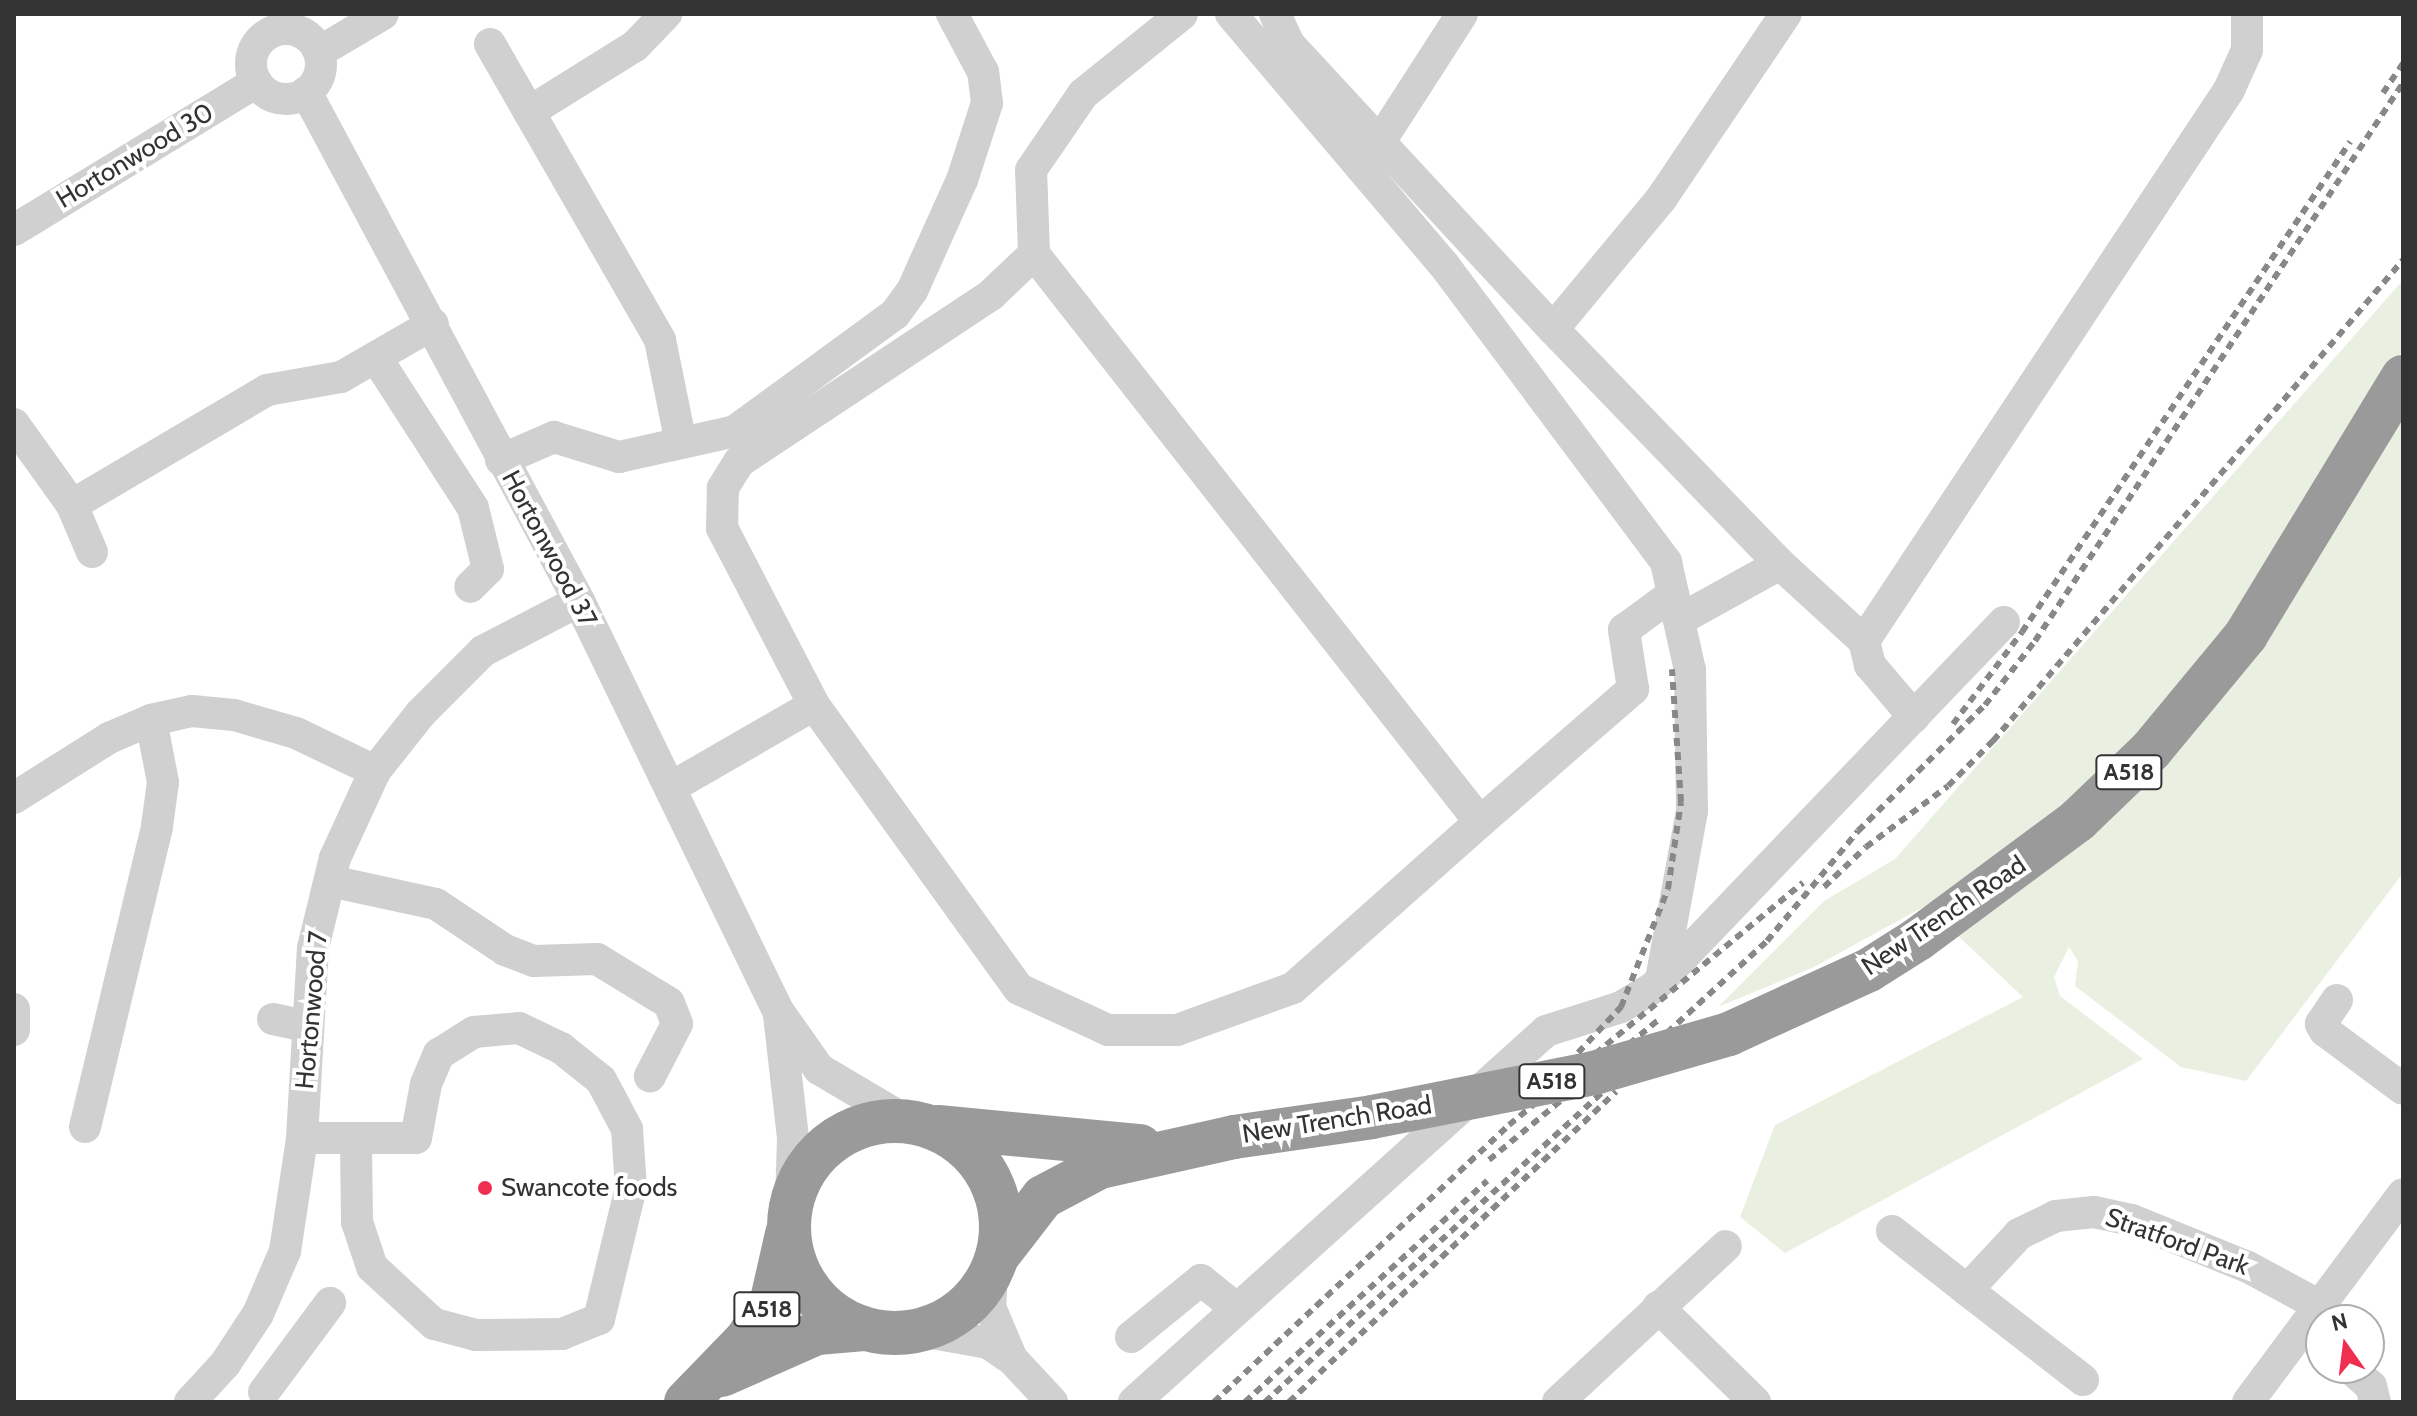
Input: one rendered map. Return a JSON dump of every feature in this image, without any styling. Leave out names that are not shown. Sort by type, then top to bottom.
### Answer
[{"type":"highway","name":"New Trench Road","points":[[996,1263],[1043,1197],[1064,1181],[1174,1149],[1372,1117],[1594,1073],[1729,1034],[1869,970],[1918,939],[2078,820],[2151,750],[2246,635],[2403,377]]},
{"type":"highway","points":[[874,1123],[917,1124],[972,1153],[993,1184],[1002,1225],[996,1263],[961,1312],[921,1331],[864,1329],[840,1319],[806,1286],[791,1251],[790,1211],[810,1163],[828,1144],[874,1123]]},
{"type":"highway","name":"New Trench Road","points":[[917,1124],[1174,1149]]},
{"type":"highway","name":"A518","points":[[697,1392],[772,1300],[783,1270],[790,1211]]},
{"type":"highway","name":"A518","points":[[697,1392],[817,1333],[864,1329]]},
{"type":"street","points":[[319,52],[383,14]]},
{"type":"street","points":[[529,112],[635,46],[666,14]]},
{"type":"street","points":[[501,460],[554,437],[619,457],[735,431],[798,389],[895,314],[912,291],[962,180],[988,85],[952,14]]},
{"type":"street","points":[[1182,14],[1083,94],[1031,170],[1034,254],[1480,822]]},
{"type":"street","points":[[1231,14],[1444,265],[1666,562],[1690,670],[1692,811],[1661,980]]},
{"type":"street","points":[[1275,14],[1289,44],[1553,329],[1780,564],[1864,641],[1870,665],[1914,717]]},
{"type":"street","points":[[1379,143],[1462,14]]},
{"type":"street","points":[[1553,329],[1661,199],[1786,14]]},
{"type":"street","points":[[1864,641],[2229,90],[2247,50],[2247,14]]},
{"type":"street","points":[[263,23],[302,32],[319,52],[319,74],[306,92],[276,98],[256,82],[251,57],[263,23]]},
{"type":"street","points":[[490,44],[660,340],[681,443]]},
{"type":"street","name":"Hortonwood 30","points":[[14,230],[256,82]]},
{"type":"street","name":"Hortonwood 37","points":[[306,92],[579,601],[779,1012],[819,1069],[917,1124]]},
{"type":"street","points":[[1034,254],[991,295],[739,462],[723,488],[722,528],[814,705],[1019,989],[1108,1030],[1177,1030],[1293,988],[1633,689],[1624,630],[1780,564]]},
{"type":"street","points":[[72,505],[267,390],[341,377],[433,324]]},
{"type":"street","points":[[377,359],[473,508],[488,569],[470,587]]},
{"type":"street","points":[[14,424],[72,505],[92,552]]},
{"type":"street","name":"Hortonwood 7","points":[[190,1402],[225,1364],[258,1314],[285,1251],[302,1138],[306,1026],[313,948],[330,881],[375,771],[421,713],[483,651],[579,601]]},
{"type":"street","points":[[1134,1402],[1546,1031],[1621,1007],[1661,980],[2004,622]]},
{"type":"street","points":[[670,788],[814,705]]},
{"type":"street","points":[[14,798],[109,738],[151,720],[192,711],[234,715],[296,733],[375,771]]},
{"type":"street","points":[[85,1127],[157,826],[163,782],[151,720]]},
{"type":"street","points":[[330,881],[436,904],[505,950],[534,961],[597,959],[669,1003],[677,1024],[650,1076]]},
{"type":"street","points":[[2337,1000],[2321,1024],[2325,1031],[2403,1089]]},
{"type":"street","points":[[14,1009],[14,1030]]},
{"type":"street","name":"Hortonwood 37","points":[[779,1012],[793,1138],[790,1211]]},
{"type":"street","points":[[273,1019],[306,1026]]},
{"type":"street","points":[[302,1138],[356,1138],[416,1138],[426,1084],[439,1054],[474,1032],[519,1028],[561,1048],[601,1080],[627,1129],[631,1187],[599,1319],[562,1334],[476,1335],[434,1324],[372,1267],[357,1222],[356,1138]]},
{"type":"street","points":[[2331,1304],[2403,1194]]},
{"type":"street","name":"Stratford Park","points":[[1967,1290],[2019,1234],[2056,1216],[2094,1212],[2132,1220],[2248,1267],[2305,1319]]},
{"type":"street","points":[[1892,1231],[2083,1380]]},
{"type":"street","points":[[1558,1402],[1726,1246]]},
{"type":"street","points":[[996,1263],[990,1307],[1012,1359]]},
{"type":"street","points":[[1131,1337],[1201,1280],[1237,1309]]},
{"type":"street","points":[[225,1364],[269,1397],[330,1303]]},
{"type":"street","points":[[1658,1307],[1755,1402]]},
{"type":"street","points":[[921,1331],[958,1334],[988,1343],[1012,1359],[1052,1402]]},
{"type":"street","points":[[2248,1402],[2305,1339]]},
{"type":"green space","points":[[2403,280],[2403,349],[2288,538],[2215,648],[2080,800],[1947,894],[1814,967],[1718,1007],[1824,901],[1895,859]]},
{"type":"green space","points":[[2403,409],[2403,873],[2246,1081],[2181,1067],[2075,986],[2078,961],[2069,947],[2054,977],[2060,996],[2143,1059],[1785,1253],[1740,1217],[1775,1125],[2023,997],[1958,936],[2108,815]]},
{"type":"railway","points":[[2383,93],[2403,63]]},
{"type":"railway","points":[[1265,1402],[1767,941],[1858,831],[1985,705],[2035,641],[2403,83]]},
{"type":"railway","points":[[1953,724],[2022,632],[2350,142]]},
{"type":"railway","points":[[1824,887],[1866,847],[1948,786],[1993,741],[2403,260]]},
{"type":"railway","points":[[1559,1073],[1621,1007],[1668,889],[1681,802],[1672,669]]},
{"type":"railway","points":[[1214,1402],[1509,1125],[1803,883]]},
{"type":"railway","points":[[1489,1160],[1662,1017]]},
{"type":"railway","points":[[1289,1402],[1616,1092]]},
{"type":"railway","points":[[1245,1402],[1487,1181]]},
{"type":"place","name":"Swancote foods","points":[[485,1188]]}]
